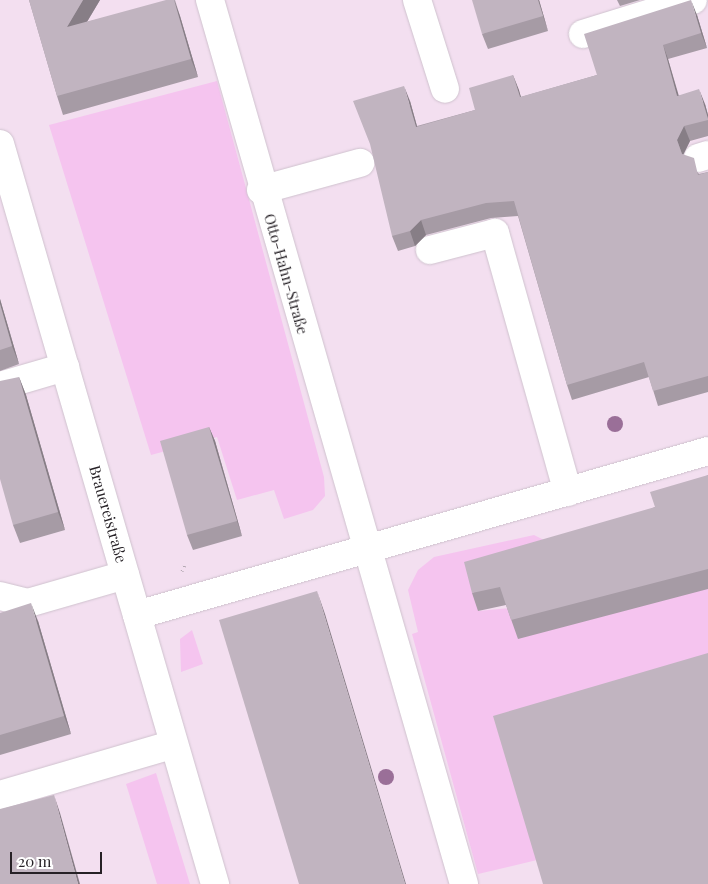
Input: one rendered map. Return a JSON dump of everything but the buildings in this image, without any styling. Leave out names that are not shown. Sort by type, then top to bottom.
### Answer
[{"type":"street","name":"Otto-Hahn-Straße","points":[[210,0],[261,190],[367,547],[464,884]]},
{"type":"street","points":[[417,0],[445,89]]},
{"type":"street","points":[[583,34],[693,0]]},
{"type":"street","name":"Brauereistraße","points":[[0,144],[215,884]]},
{"type":"street","points":[[261,190],[360,163]]},
{"type":"street","points":[[430,250],[495,233],[568,492]]},
{"type":"street","points":[[0,386],[65,367]]},
{"type":"street","points":[[137,615],[367,547],[708,452]]},
{"type":"street","points":[[0,596],[28,603],[125,575]]},
{"type":"street","points":[[0,795],[174,744]]},
{"type":"shaded area","points":[[0,0],[708,0],[708,884],[0,884]]},
{"type":"shaded area","points":[[217,81],[324,477],[325,496],[313,510],[284,519],[274,490],[237,500],[217,437],[151,455],[49,125]]},
{"type":"shaded area","points":[[534,535],[546,541],[478,611],[708,589],[708,673],[537,860],[478,874],[412,634],[418,632],[408,590],[418,570],[434,557]]},
{"type":"shaded area","points":[[192,630],[203,664],[181,672],[180,639]]},
{"type":"shaded area","points":[[156,773],[190,884],[157,884],[126,784]]}]
